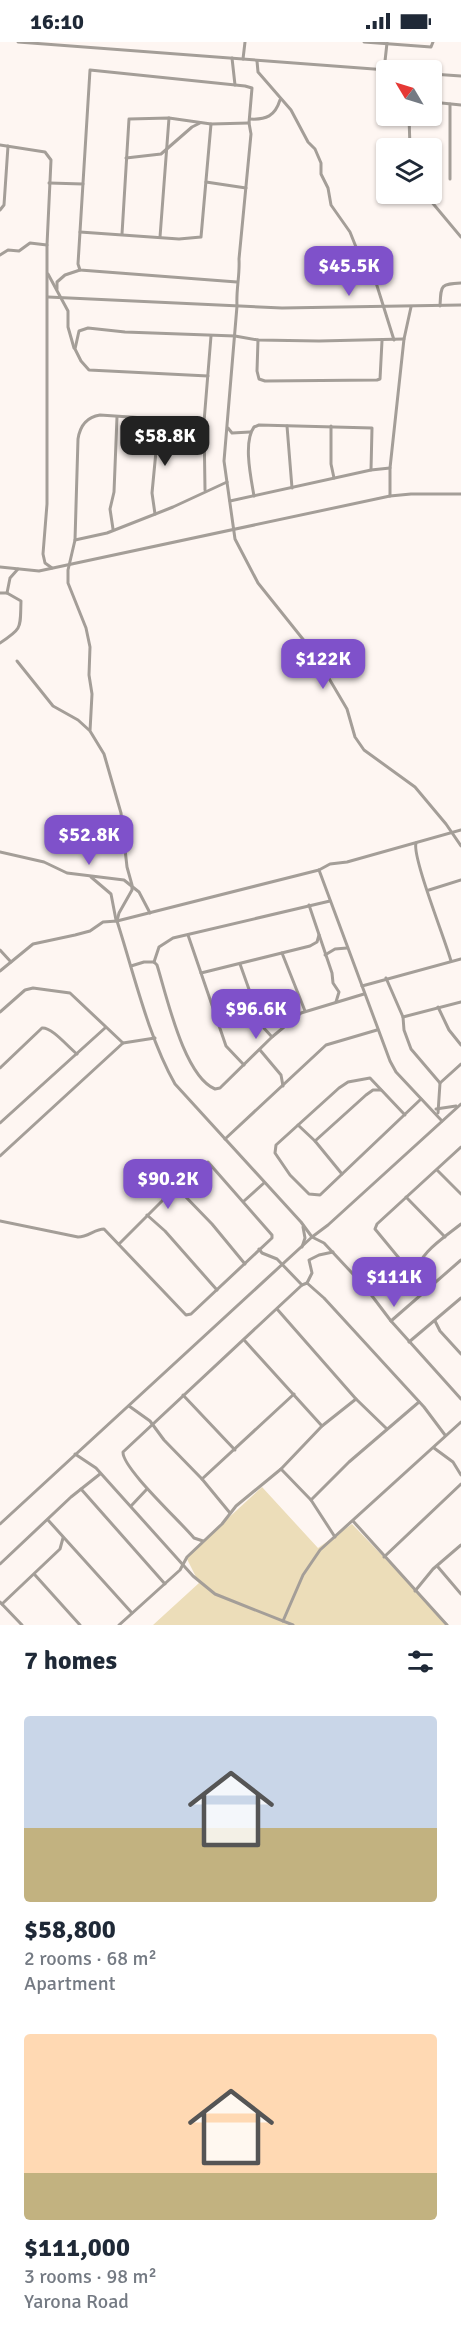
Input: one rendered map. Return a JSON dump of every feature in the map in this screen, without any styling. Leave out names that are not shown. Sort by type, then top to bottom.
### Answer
[{"type":"street","points":[[18,42],[376,69]]},
{"type":"street","points":[[108,49],[109,42]]},
{"type":"street","points":[[243,59],[245,42]]},
{"type":"street","points":[[364,42],[431,47],[434,42]]},
{"type":"street","points":[[386,60],[387,44]]},
{"type":"street","points":[[232,58],[235,85]]},
{"type":"street","points":[[257,60],[258,72],[287,106],[308,142],[315,149],[321,163],[321,174],[328,188],[331,205],[350,232],[356,247],[373,273],[394,340]]},
{"type":"street","points":[[80,270],[78,264],[90,70],[252,88],[249,121],[251,134],[224,461],[233,530],[252,573],[306,643],[341,699],[352,723],[355,737],[364,750],[415,788],[446,824],[461,846]]},
{"type":"street","points":[[442,75],[461,76]]},
{"type":"street","points":[[275,111],[280,100]]},
{"type":"street","points":[[442,103],[461,105]]},
{"type":"street","points":[[450,104],[450,179]]},
{"type":"street","points":[[122,234],[129,119],[169,118],[211,124],[264,120],[275,111],[287,106]]},
{"type":"street","points":[[160,237],[169,118]]},
{"type":"street","points":[[126,158],[160,154],[192,127],[202,123]]},
{"type":"street","points":[[80,232],[201,237],[211,124]]},
{"type":"street","points":[[0,145],[45,152],[51,160],[47,245],[50,297],[47,504],[43,554],[45,562],[52,568]]},
{"type":"street","points":[[0,210],[4,205],[2,172],[8,146]]},
{"type":"street","points":[[205,182],[246,188]]},
{"type":"street","points":[[49,183],[84,184]]},
{"type":"street","points":[[433,204],[461,237]]},
{"type":"street","points":[[0,255],[8,250],[19,251],[30,243],[47,245]]},
{"type":"street","points":[[57,282],[65,275],[80,270],[237,282]]},
{"type":"street","points":[[47,272],[68,311],[71,343],[89,370],[208,376]]},
{"type":"street","points":[[50,279],[57,282]]},
{"type":"street","points":[[57,282],[58,294]]},
{"type":"street","points":[[440,306],[443,285],[449,282],[461,283]]},
{"type":"street","points":[[50,297],[58,294],[237,306],[461,305]]},
{"type":"street","points":[[390,496],[390,468],[404,339],[411,307]]},
{"type":"street","points":[[75,349],[79,331],[88,328],[235,336],[258,340],[404,339]]},
{"type":"street","points":[[205,490],[204,422],[212,336]]},
{"type":"street","points":[[258,340],[257,375],[259,379],[265,381],[380,379],[382,340]]},
{"type":"street","points":[[90,731],[92,685],[89,675],[90,647],[86,628],[68,583],[75,540],[80,431],[91,416],[100,415],[204,422]]},
{"type":"street","points":[[113,529],[110,509],[114,492],[117,417]]},
{"type":"street","points":[[155,514],[152,493],[159,420]]},
{"type":"street","points":[[254,496],[249,470],[250,432],[259,425],[372,428],[371,470]]},
{"type":"street","points":[[287,426],[292,488]]},
{"type":"street","points":[[331,426],[331,464],[334,478]]},
{"type":"street","points":[[227,428],[231,433]]},
{"type":"street","points":[[231,433],[250,432]]},
{"type":"street","points":[[226,440],[231,433]]},
{"type":"street","points":[[230,501],[371,470],[390,468]]},
{"type":"street","points":[[75,540],[107,532],[155,514],[205,490],[219,487],[227,481]]},
{"type":"street","points":[[0,567],[39,571],[390,496],[461,494]]},
{"type":"street","points":[[7,568],[10,578],[8,593]]},
{"type":"street","points":[[10,578],[18,569]]},
{"type":"street","points":[[0,593],[8,593],[21,601],[20,628],[0,644]]},
{"type":"street","points":[[17,661],[53,706],[78,720],[90,731],[104,754],[121,813],[127,867],[132,885],[132,890],[117,921]]},
{"type":"street","points":[[440,836],[446,830],[446,824]]},
{"type":"street","points":[[0,971],[33,944],[90,931],[104,922],[117,921],[319,870],[340,861],[347,862],[461,830]]},
{"type":"street","points":[[416,843],[420,869],[429,890],[451,961]]},
{"type":"street","points":[[0,852],[44,862],[67,873],[124,880],[139,892],[150,913]]},
{"type":"street","points":[[319,870],[377,1030],[396,1072],[438,1114],[442,1121]]},
{"type":"street","points":[[91,877],[111,894],[114,913],[155,1038],[175,1084],[301,1222],[312,1237],[324,1243],[366,1288],[391,1321],[461,1399]]},
{"type":"street","points":[[429,890],[461,880]]},
{"type":"street","points":[[154,962],[161,944],[188,935],[330,901]]},
{"type":"street","points":[[309,905],[333,983],[339,992],[336,1002]]},
{"type":"street","points":[[188,935],[226,1046],[244,1065]]},
{"type":"street","points":[[201,973],[317,942],[319,935]]},
{"type":"street","points":[[325,955],[335,949],[348,948]]},
{"type":"street","points":[[0,950],[10,962]]},
{"type":"street","points":[[282,953],[305,1011]]},
{"type":"street","points":[[362,986],[461,959]]},
{"type":"street","points":[[131,966],[144,962],[154,962],[158,965],[181,1039],[198,1076],[215,1089],[220,1088],[272,1037],[305,1011],[364,994]]},
{"type":"street","points":[[240,964],[262,1026],[272,1037]]},
{"type":"street","points":[[386,978],[403,1017],[404,1030],[411,1049],[440,1083]]},
{"type":"street","points":[[0,1012],[25,990],[33,988],[70,993],[123,1043]]},
{"type":"street","points":[[403,1017],[461,1002]]},
{"type":"street","points":[[438,1007],[449,1030],[461,1045]]},
{"type":"street","points":[[0,1068],[42,1028],[51,1029],[77,1054]]},
{"type":"street","points":[[0,1123],[105,1028]]},
{"type":"street","points":[[225,1139],[326,1046],[377,1030]]},
{"type":"street","points":[[0,1156],[123,1043],[155,1038]]},
{"type":"street","points":[[260,1050],[281,1075],[283,1086]]},
{"type":"street","points":[[438,1114],[440,1083],[461,1064]]},
{"type":"street","points":[[405,1115],[370,1078],[348,1082],[274,1148],[275,1153],[290,1175],[309,1194],[320,1195],[405,1115],[421,1099]]},
{"type":"street","points":[[315,1141],[366,1095],[373,1090],[382,1090]]},
{"type":"street","points":[[431,1108],[438,1109],[460,1104]]},
{"type":"street","points":[[0,1524],[460,1104]]},
{"type":"street","points":[[298,1125],[315,1141],[342,1174]]},
{"type":"street","points":[[427,1292],[375,1229],[377,1224],[461,1147]]},
{"type":"street","points":[[0,1221],[78,1237],[104,1229],[186,1315],[245,1264],[272,1238],[272,1233],[208,1162],[184,1179],[119,1244]]},
{"type":"street","points":[[438,1170],[461,1194]]},
{"type":"street","points":[[244,1201],[264,1184]]},
{"type":"street","points":[[174,1189],[181,1192],[212,1224],[245,1264]]},
{"type":"street","points":[[406,1197],[445,1237]]},
{"type":"street","points":[[147,1215],[217,1290]]},
{"type":"street","points":[[301,1222],[305,1238],[302,1248]]},
{"type":"street","points":[[416,1277],[418,1265],[461,1224]]},
{"type":"street","points":[[259,1250],[277,1259],[302,1285]]},
{"type":"street","points":[[203,1541],[194,1538],[147,1489],[122,1456],[124,1450],[302,1285],[307,1283],[312,1273],[309,1260],[333,1252]]},
{"type":"street","points":[[391,1321],[461,1260]]},
{"type":"street","points":[[307,1283],[324,1298],[436,1420],[445,1435]]},
{"type":"street","points":[[410,1342],[461,1298]]},
{"type":"street","points":[[277,1309],[356,1399],[387,1429]]},
{"type":"street","points":[[435,1321],[440,1331],[461,1354]]},
{"type":"street","points":[[244,1341],[322,1426]]},
{"type":"street","points":[[202,1479],[294,1394]]},
{"type":"street","points":[[183,1395],[234,1450]]},
{"type":"street","points":[[119,1625],[184,1565],[187,1557],[230,1513],[281,1468],[322,1426],[356,1399]]},
{"type":"street","points":[[311,1500],[349,1462],[419,1402]]},
{"type":"street","points":[[129,1406],[142,1413],[230,1513]]},
{"type":"street","points":[[283,1621],[308,1566],[320,1550],[461,1422]]},
{"type":"street","points":[[434,1448],[453,1461],[461,1475]]},
{"type":"street","points":[[75,1454],[88,1461],[184,1565],[215,1594],[293,1625]]},
{"type":"street","points":[[281,1468],[311,1500],[335,1537]]},
{"type":"street","points":[[0,1564],[61,1506],[100,1474]]},
{"type":"street","points":[[384,1557],[461,1484]]},
{"type":"street","points":[[81,1489],[165,1584]]},
{"type":"street","points":[[131,1506],[147,1489]]},
{"type":"street","points":[[48,1520],[132,1613]]},
{"type":"street","points":[[353,1521],[447,1625]]},
{"type":"street","points":[[22,1625],[1,1603],[60,1549],[63,1538]]},
{"type":"street","points":[[194,1538],[195,1548]]},
{"type":"street","points":[[415,1592],[461,1545]]},
{"type":"street","points":[[60,1549],[72,1548]]},
{"type":"street","points":[[438,1567],[461,1594]]},
{"type":"street","points":[[34,1575],[80,1625]]},
{"type":"shaded area","points":[[262,1487],[318,1548],[352,1524],[449,1625],[153,1625],[199,1583],[186,1557]]}]
